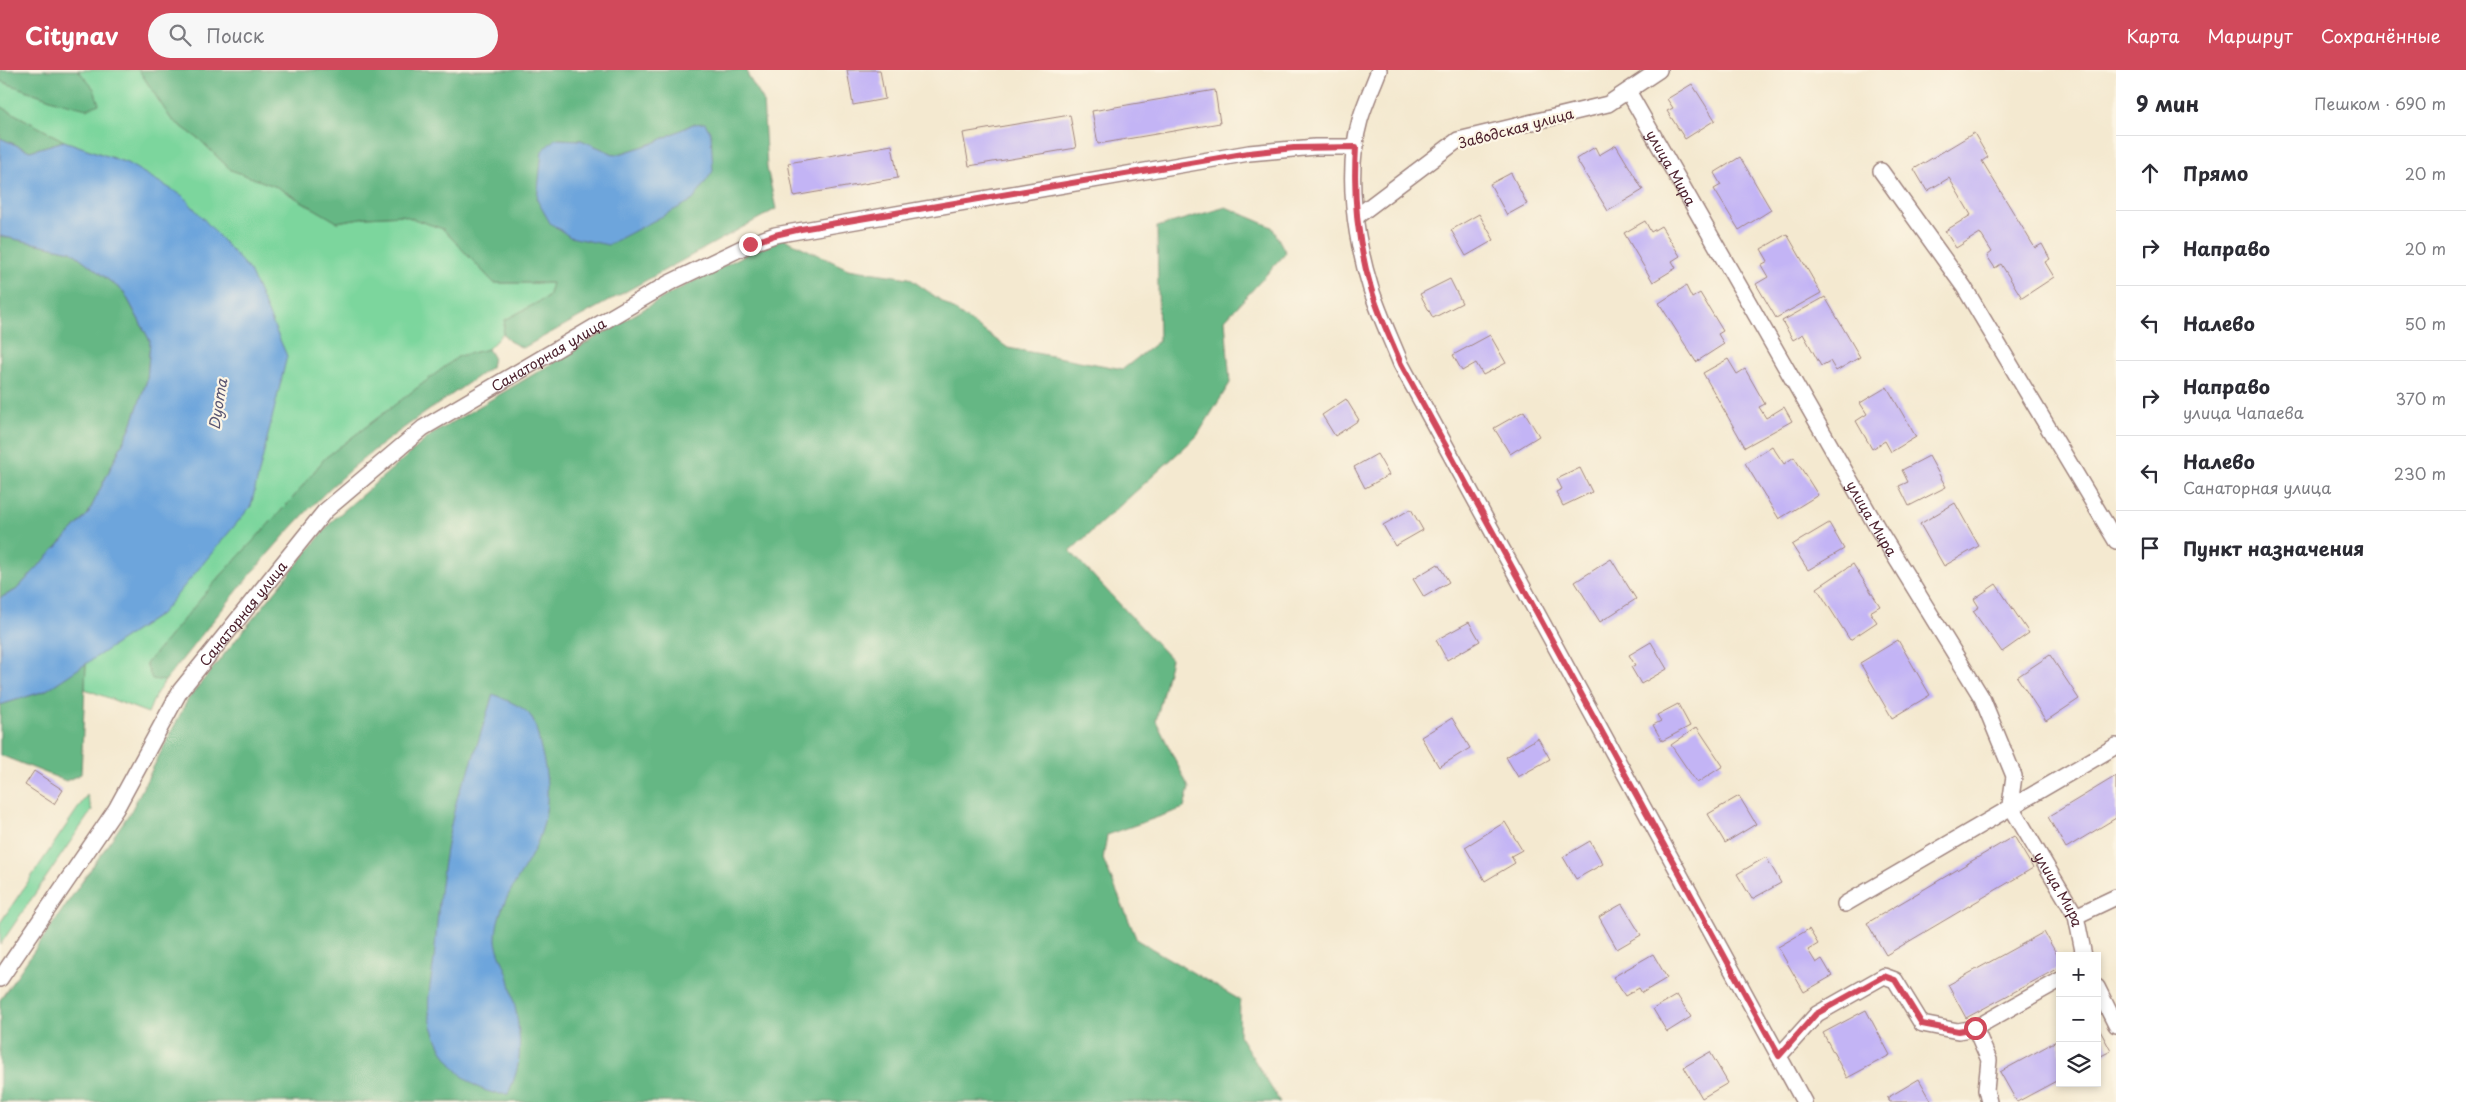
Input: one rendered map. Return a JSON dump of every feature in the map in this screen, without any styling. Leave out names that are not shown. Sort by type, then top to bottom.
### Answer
[{"type":"street","points":[[1379,70],[1360,121],[1354,178],[1356,217],[1371,290],[1401,364],[1804,1102]]},
{"type":"street","name":"Заводская улица","points":[[1356,217],[1458,140],[1608,104],[1659,70]]},
{"type":"street","name":"улица Мира","points":[[1628,91],[1878,529],[1982,698],[2014,776],[2010,806],[2076,916],[2083,952]]},
{"type":"street","name":"Санаторная улица","points":[[0,978],[116,809],[180,691],[326,511],[423,428],[668,283],[750,244],[775,235],[1249,153],[1294,148],[1356,147]]},
{"type":"street","points":[[1881,171],[1964,287],[2116,541]]},
{"type":"street","points":[[1845,904],[2010,806],[2116,746]]},
{"type":"street","points":[[2076,916],[2116,897]]},
{"type":"street","points":[[1779,1056],[1816,1014],[1884,976],[1895,980],[1922,1024],[1958,1031],[1975,1028],[2056,982]]},
{"type":"street","points":[[2101,995],[2116,1025]]},
{"type":"street","points":[[1975,1028],[1989,1060],[1986,1090],[1989,1102]]},
{"type":"green space","points":[[0,70],[78,70],[94,89],[99,104],[87,109],[59,102],[0,81]]},
{"type":"green space","points":[[78,70],[139,70],[171,119],[199,139],[231,170],[277,187],[337,222],[366,217],[403,215],[443,229],[494,283],[553,283],[548,297],[505,320],[503,333],[488,349],[459,356],[325,458],[292,499],[215,582],[146,664],[152,678],[165,681],[156,694],[148,713],[85,689],[86,663],[161,614],[127,163],[64,141],[0,106],[0,81],[59,102],[94,89]]},
{"type":"green space","points":[[139,70],[747,70],[748,76],[763,100],[767,168],[776,209],[523,348],[509,341],[503,333],[505,320],[548,297],[552,283],[494,283],[443,229],[402,215],[366,217],[337,222],[277,187],[231,170],[199,139],[171,119]],"holes":[[[693,124],[550,223],[555,139],[581,140],[616,155],[654,143]]]},
{"type":"green space","points":[[0,106],[64,141],[30,151],[0,138]]},
{"type":"green space","points":[[1226,207],[1272,227],[1286,253],[1225,320],[1230,383],[1197,436],[1070,551],[1171,659],[1156,721],[1189,788],[1184,808],[1107,835],[1103,859],[1137,940],[1240,1000],[1239,1035],[1280,1102],[0,1102],[0,1000],[131,811],[188,699],[333,520],[431,435],[671,293],[780,237],[848,269],[909,278],[1008,348],[1123,369],[1159,341],[1157,227]]},
{"type":"green space","points":[[0,236],[71,251],[124,292],[150,341],[147,380],[131,426],[88,514],[16,590],[0,598]]},
{"type":"green space","points":[[488,349],[493,357],[491,367],[388,439],[330,488],[265,558],[224,606],[165,681],[152,679],[146,664],[215,582],[292,499],[325,458],[459,356]]},
{"type":"green space","points":[[86,663],[81,774],[66,781],[0,755],[0,705],[45,691]]},
{"type":"green space","points":[[87,795],[92,810],[0,945],[0,923]]},
{"type":"water","points":[[705,123],[711,134],[713,171],[693,200],[608,245],[570,237],[550,223],[537,200],[542,151],[555,139],[581,140],[616,155],[654,143],[693,124]]},
{"type":"water","name":"Dyoma","points":[[0,138],[30,151],[64,141],[127,163],[183,196],[250,271],[287,356],[251,506],[161,614],[45,691],[0,705],[0,598],[16,590],[88,514],[131,426],[147,380],[150,341],[124,292],[71,251],[0,236]]},
{"type":"water","points":[[493,694],[524,709],[533,720],[539,739],[547,780],[547,806],[542,831],[531,856],[508,895],[497,927],[496,944],[509,979],[516,1011],[520,1044],[518,1065],[508,1094],[493,1093],[479,1088],[455,1068],[445,1055],[438,1041],[432,1027],[429,1012],[429,992],[440,889],[448,837],[458,796],[468,774]]},
{"type":"building","points":[[847,70],[880,70],[885,99],[853,105]]},
{"type":"building","points":[[1692,84],[1715,120],[1685,139],[1667,111],[1673,108],[1667,99]]},
{"type":"building","points":[[1215,90],[1220,123],[1098,144],[1092,111]]},
{"type":"building","points":[[1070,115],[1076,148],[969,166],[963,133]]},
{"type":"building","points":[[1974,133],[1988,157],[1982,161],[2035,248],[2042,244],[2050,259],[2045,262],[2054,277],[2022,298],[2001,264],[1995,268],[1987,256],[1992,252],[1980,233],[1956,248],[1945,231],[1971,215],[1949,178],[1927,191],[1914,169]]},
{"type":"building","points":[[892,145],[898,178],[794,196],[788,163]]},
{"type":"building","points":[[1616,145],[1643,190],[1608,211],[1576,159],[1595,147],[1599,155]]},
{"type":"building","points":[[1740,157],[1771,210],[1739,230],[1714,189],[1721,185],[1714,173]]},
{"type":"building","points":[[1511,173],[1527,204],[1507,215],[1490,184]]},
{"type":"building","points":[[1479,214],[1494,240],[1466,256],[1451,230]]},
{"type":"building","points":[[1645,221],[1651,232],[1661,226],[1680,256],[1672,261],[1676,268],[1653,282],[1624,233]]},
{"type":"building","points":[[1787,234],[1821,293],[1776,318],[1756,284],[1768,277],[1761,265],[1768,261],[1761,249]]},
{"type":"building","points":[[1450,279],[1462,303],[1433,318],[1420,294]]},
{"type":"building","points":[[1686,286],[1692,298],[1700,293],[1723,331],[1718,334],[1724,344],[1696,362],[1659,303]]},
{"type":"building","points":[[1825,297],[1860,357],[1836,371],[1830,361],[1821,366],[1803,334],[1793,340],[1782,321]]},
{"type":"building","points":[[1490,335],[1506,363],[1483,375],[1476,363],[1462,371],[1453,355]]},
{"type":"building","points":[[1728,359],[1737,374],[1745,369],[1765,404],[1759,407],[1766,418],[1784,407],[1792,421],[1745,447],[1703,373]]},
{"type":"building","points":[[1887,387],[1916,437],[1891,452],[1885,441],[1872,449],[1856,421],[1867,414],[1860,403]]},
{"type":"building","points":[[1346,399],[1359,420],[1335,436],[1322,415]]},
{"type":"building","points":[[1524,411],[1539,436],[1510,454],[1494,428]]},
{"type":"building","points":[[1772,446],[1784,464],[1794,457],[1818,495],[1779,519],[1745,463]]},
{"type":"building","points":[[1377,454],[1389,475],[1365,488],[1354,467]]},
{"type":"building","points":[[1929,456],[1946,487],[1909,506],[1899,486],[1908,482],[1902,470]]},
{"type":"building","points":[[1580,468],[1592,492],[1563,506],[1556,492],[1562,489],[1557,479]]},
{"type":"building","points":[[1955,503],[1979,546],[1944,566],[1920,524]]},
{"type":"building","points":[[1411,509],[1423,530],[1395,546],[1383,525]]},
{"type":"building","points":[[1829,523],[1844,549],[1808,570],[1792,545]]},
{"type":"building","points":[[1611,559],[1636,599],[1600,622],[1575,582]]},
{"type":"building","points":[[1438,564],[1449,582],[1424,597],[1413,579]]},
{"type":"building","points":[[1853,564],[1880,606],[1870,612],[1877,622],[1850,640],[1817,588]]},
{"type":"building","points":[[1996,584],[2029,633],[2002,652],[1973,611],[1979,607],[1974,599]]},
{"type":"building","points":[[1469,622],[1480,641],[1447,660],[1436,640]]},
{"type":"building","points":[[1898,640],[1930,695],[1892,718],[1860,663]]},
{"type":"building","points":[[1651,642],[1667,669],[1641,684],[1631,667],[1635,665],[1629,655]]},
{"type":"building","points":[[2050,655],[2079,699],[2046,721],[2017,677]]},
{"type":"building","points":[[1678,704],[1690,726],[1662,741],[1653,725],[1661,721],[1657,715]]},
{"type":"building","points":[[1452,718],[1470,748],[1439,767],[1421,737]]},
{"type":"building","points":[[1697,727],[1723,766],[1697,783],[1671,745]]},
{"type":"building","points":[[1538,738],[1550,759],[1518,777],[1506,757]]},
{"type":"building","points":[[34,771],[63,790],[54,804],[25,785]]},
{"type":"building","points":[[2116,776],[2116,818],[2066,848],[2048,817]]},
{"type":"building","points":[[1739,796],[1756,824],[1725,843],[1708,814]]},
{"type":"building","points":[[1505,822],[1522,850],[1511,856],[1515,863],[1485,881],[1465,847]]},
{"type":"building","points":[[2014,836],[2033,868],[1886,955],[1867,923]]},
{"type":"building","points":[[1590,841],[1603,864],[1576,879],[1563,857]]},
{"type":"building","points":[[1766,857],[1781,883],[1752,899],[1737,874]]},
{"type":"building","points":[[1622,904],[1641,935],[1617,949],[1599,917]]},
{"type":"building","points":[[1809,929],[1818,944],[1808,950],[1816,963],[1822,959],[1832,976],[1804,992],[1778,947]]},
{"type":"building","points":[[2044,932],[2056,953],[2056,969],[1966,1018],[1948,985]]},
{"type":"building","points":[[1653,954],[1667,978],[1642,993],[1639,988],[1625,996],[1613,977]]},
{"type":"building","points":[[1677,995],[1691,1017],[1667,1032],[1653,1009]]},
{"type":"building","points":[[1866,1010],[1890,1055],[1847,1078],[1823,1033]]},
{"type":"building","points":[[2101,1032],[2111,1051],[2101,1056]]},
{"type":"building","points":[[2056,1041],[2056,1081],[2017,1102],[2000,1072]]},
{"type":"building","points":[[1710,1052],[1728,1083],[1702,1098],[1684,1067]]},
{"type":"building","points":[[1919,1079],[1932,1102],[1890,1102],[1887,1098]]},
{"type":"route","points":[[750,244],[785,232],[801,229],[1249,153],[1294,148],[1356,147],[1354,178],[1360,245],[1371,290],[1401,364],[1779,1056],[1816,1014],[1884,976],[1895,980],[1922,1024],[1958,1031],[1975,1028]]}]
